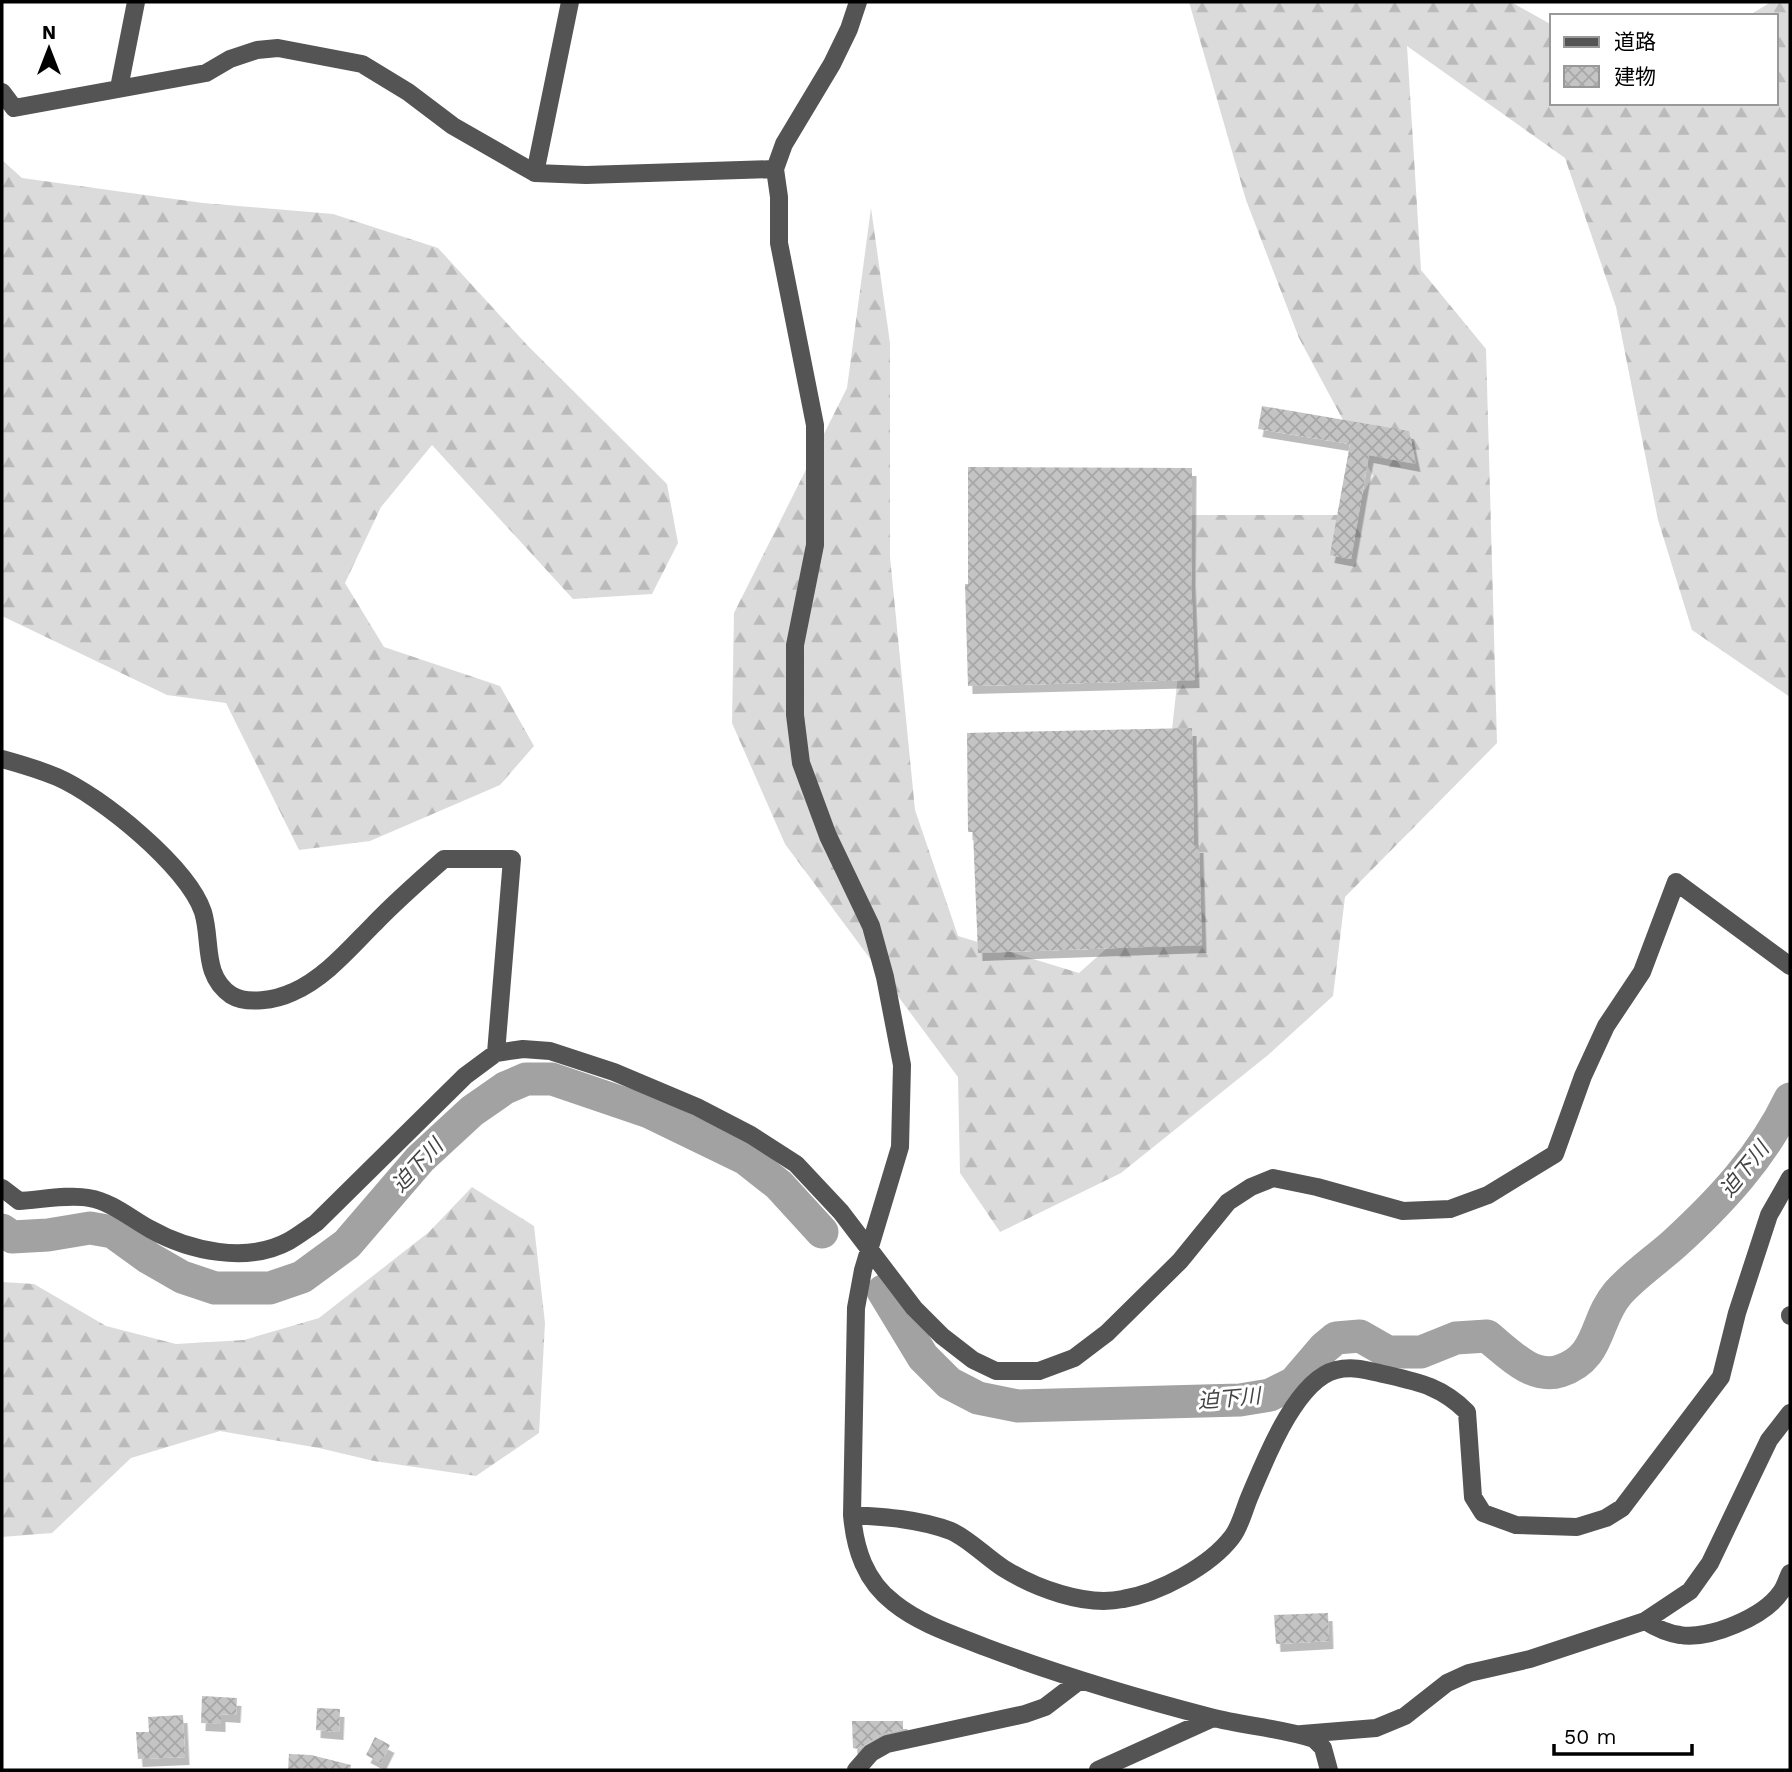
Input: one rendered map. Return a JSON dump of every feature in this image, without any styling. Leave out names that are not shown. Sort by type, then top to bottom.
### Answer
[{"type":"street","points":[[119,88],[136,2]]},
{"type":"street","points":[[535,173],[570,2]]},
{"type":"street","points":[[858,2],[844,41],[784,145],[775,169],[779,197],[779,243],[816,425],[816,544],[795,645],[795,715],[798,739],[802,763],[828,836],[871,926],[885,977],[902,1065],[901,1147],[863,1270],[856,1308],[852,1515],[854,1537],[864,1569],[893,1603],[932,1626],[1079,1681],[1213,1718],[1314,1739],[1323,1748],[1329,1770]]},
{"type":"street","points":[[2,92],[14,108],[206,73],[230,59],[257,50],[278,48],[362,64],[408,92],[453,126],[535,173],[586,175],[775,169]]},
{"type":"street","points":[[2,759],[57,777],[92,798],[146,838],[187,881],[203,912],[213,977],[232,996],[260,1001],[293,992],[331,966],[406,892],[444,859],[512,859],[496,1053]]},
{"type":"street","points":[[2,1188],[19,1201],[87,1197],[98,1200],[152,1230],[195,1248],[215,1253],[260,1251],[288,1242],[316,1223],[465,1076],[496,1053],[523,1049],[550,1051],[614,1072],[685,1102],[751,1135],[796,1164],[841,1212],[914,1308],[942,1336],[973,1360],[996,1371],[1039,1371],[1074,1358],[1107,1332],[1180,1261],[1228,1202],[1251,1187],[1273,1178],[1404,1211],[1450,1209],[1489,1195],[1555,1154],[1583,1076],[1606,1026],[1642,972],[1676,882],[1790,966]]},
{"type":"street","points":[[852,1515],[904,1518],[953,1532],[1004,1569],[1057,1593],[1083,1600],[1122,1600],[1164,1586],[1211,1558],[1234,1535],[1277,1431],[1310,1386],[1333,1371],[1355,1367],[1416,1381],[1439,1390],[1450,1395],[1467,1412],[1473,1497],[1483,1513],[1516,1525],[1577,1527],[1606,1518],[1622,1508],[1721,1377],[1737,1313],[1769,1215],[1790,1178]]},
{"type":"street","points":[[1299,1734],[1376,1728],[1405,1716],[1447,1683],[1469,1673],[1530,1659],[1645,1621],[1690,1591],[1710,1563],[1769,1440],[1790,1413]]},
{"type":"street","points":[[1645,1621],[1662,1631],[1682,1636],[1703,1635],[1724,1629],[1761,1611],[1781,1593],[1790,1573]]},
{"type":"street","points":[[856,1770],[871,1753],[887,1744],[1025,1714],[1045,1707],[1079,1681]]},
{"type":"street","points":[[1098,1770],[1213,1718]]},
{"type":"green space","points":[[1189,2],[1511,2],[1550,24],[1550,105],[1778,105],[1778,14],[1751,14],[1771,2],[1790,2],[1790,697],[1692,630],[1658,520],[1616,307],[1565,158],[1407,46],[1421,270],[1486,349],[1497,743],[1345,897],[1333,996],[1268,1055],[1121,1173],[1000,1232],[960,1173],[958,1077],[785,844],[732,723],[734,613],[847,388],[871,208],[890,343],[890,557],[915,810],[958,936],[1079,973],[1161,900],[1169,757],[1186,602],[1192,577],[1189,515],[1350,515],[1373,476],[1299,338],[1246,200]]},
{"type":"green space","points":[[2,160],[22,178],[203,203],[333,214],[438,248],[528,346],[667,484],[678,543],[652,594],[573,599],[432,445],[381,507],[345,583],[384,647],[500,686],[534,746],[500,785],[370,841],[299,850],[226,703],[167,695],[2,616]]},
{"type":"green space","points":[[472,1187],[534,1226],[545,1323],[539,1433],[476,1476],[374,1461],[319,1448],[220,1431],[131,1458],[52,1533],[2,1537],[2,1282],[34,1284],[106,1326],[176,1344],[244,1340],[319,1318],[429,1232]]},
{"type":"building","points":[[1262,406],[1409,431],[1416,464],[1369,455],[1351,559],[1330,555],[1350,444],[1258,429]]},
{"type":"building","points":[[968,467],[1192,468],[1191,577],[1195,680],[968,686],[965,584],[968,584]]},
{"type":"building","points":[[1192,728],[1194,845],[1199,845],[1202,945],[978,953],[973,832],[968,832],[967,733]]},
{"type":"building","points":[[1328,1613],[1329,1641],[1276,1644],[1274,1615]]},
{"type":"building","points":[[202,1696],[237,1698],[236,1715],[221,1714],[221,1724],[201,1723]]},
{"type":"building","points":[[317,1708],[340,1709],[339,1732],[316,1730]]},
{"type":"building","points":[[183,1715],[185,1757],[138,1759],[136,1732],[149,1732],[148,1717]]},
{"type":"building","points":[[852,1721],[903,1721],[903,1729],[882,1734],[859,1749],[853,1748]]},
{"type":"building","points":[[375,1737],[390,1745],[381,1763],[366,1755]]},
{"type":"building","points":[[289,1754],[311,1755],[351,1765],[350,1770],[288,1770]]},
{"type":"waterway","name":"迫下川","points":[[2,1230],[12,1237],[48,1235],[90,1228],[113,1232],[149,1258],[182,1277],[215,1288],[270,1288],[302,1277],[347,1244],[420,1159],[472,1111],[505,1088],[526,1079],[552,1079],[649,1112],[746,1159],[779,1185],[822,1232]]},
{"type":"waterway","name":"迫下川","points":[[883,1291],[923,1357],[949,1383],[978,1398],[1018,1406],[1240,1400],[1270,1395],[1294,1383],[1336,1338],[1360,1336],[1388,1352],[1421,1352],[1456,1338],[1487,1336],[1530,1368],[1540,1372],[1560,1371],[1573,1365],[1590,1348],[1610,1304],[1618,1293],[1724,1195],[1754,1159],[1790,1099]]}]
